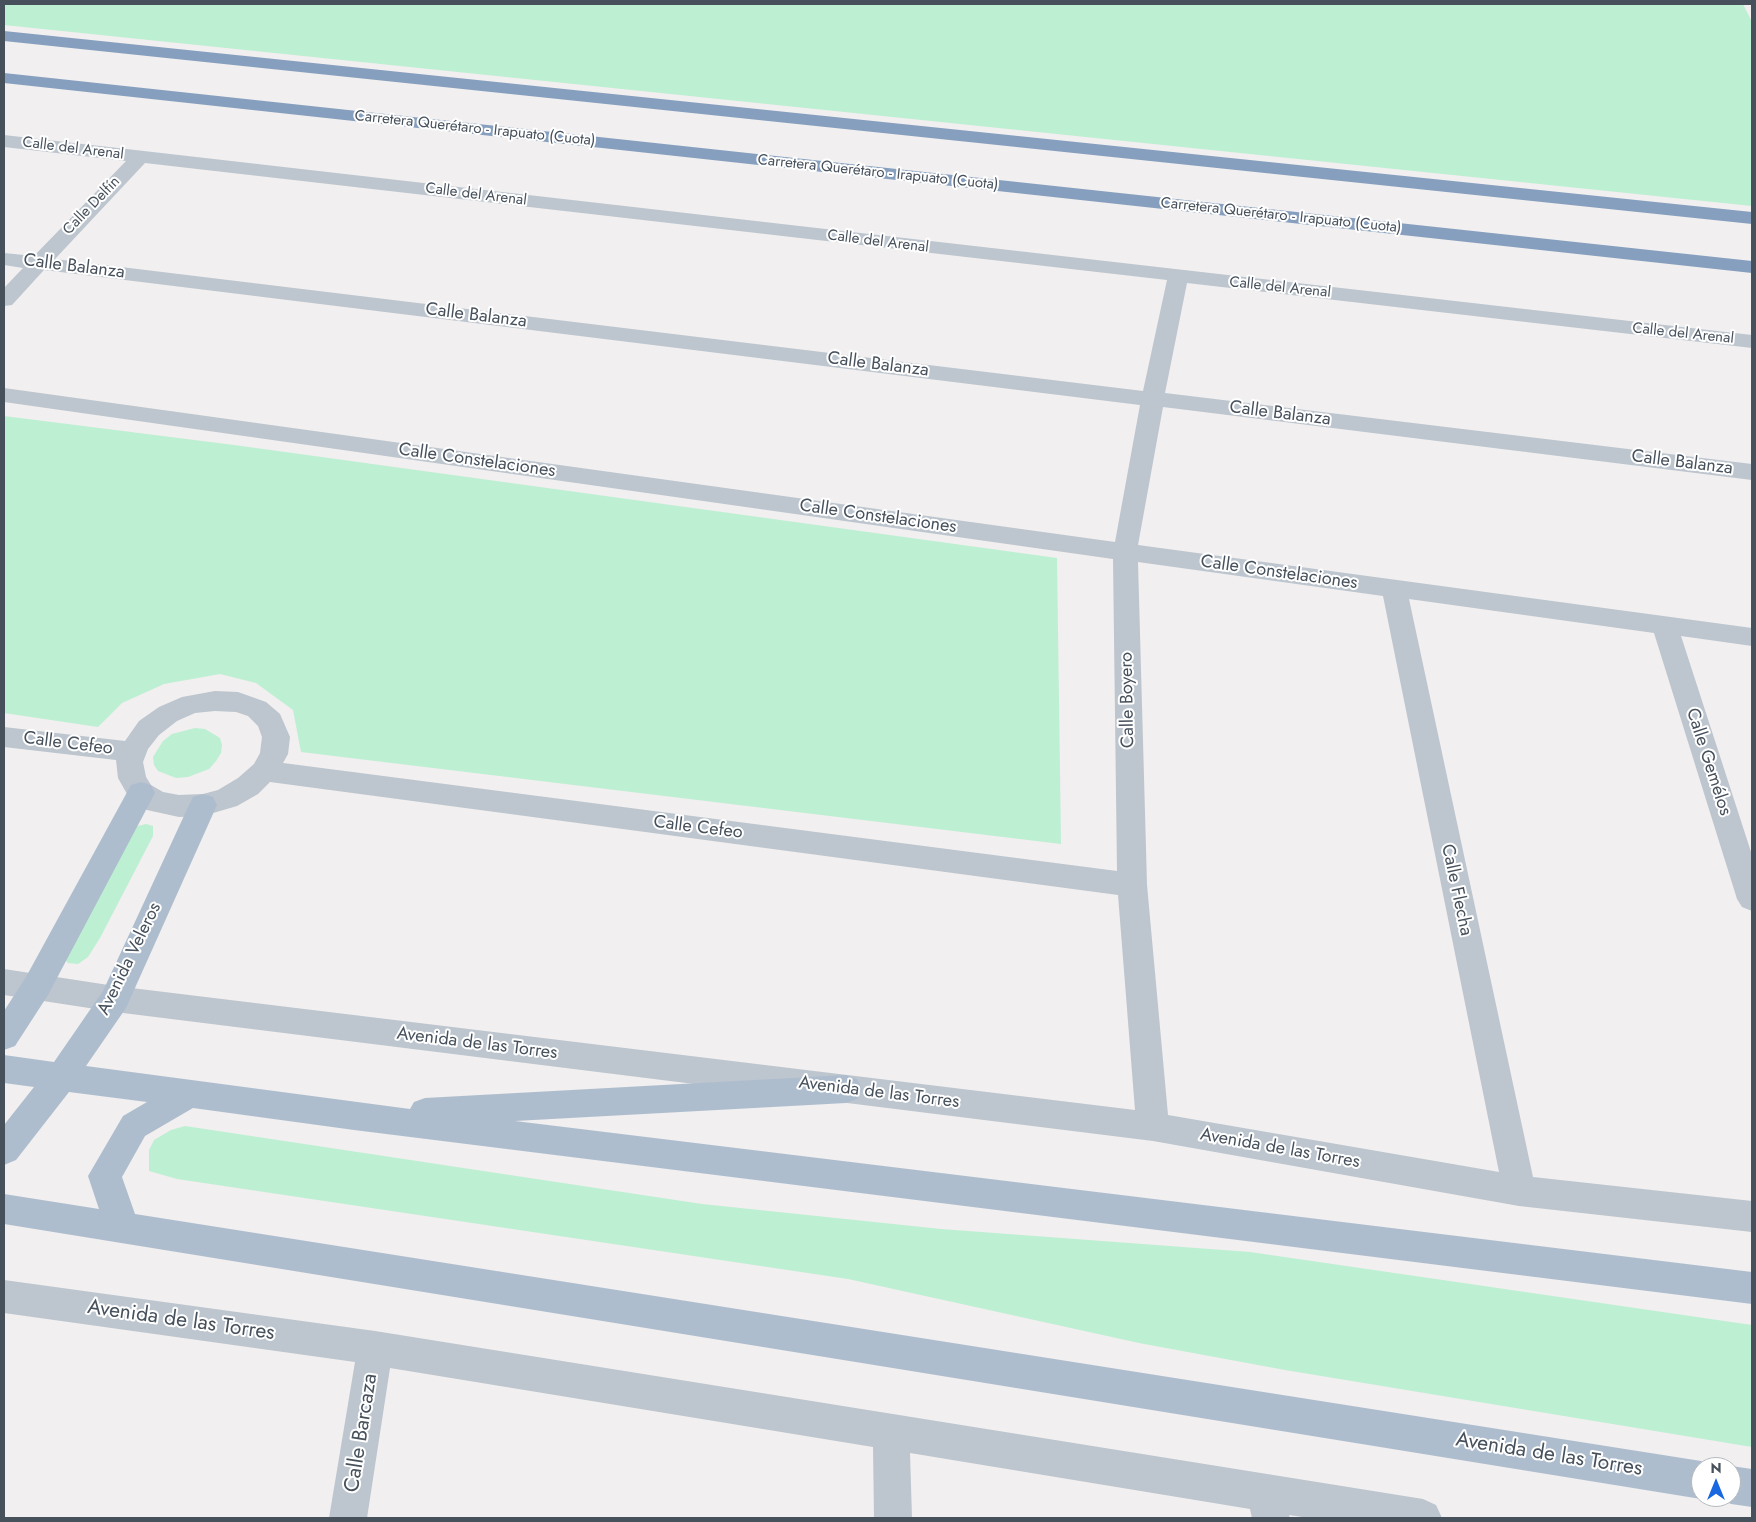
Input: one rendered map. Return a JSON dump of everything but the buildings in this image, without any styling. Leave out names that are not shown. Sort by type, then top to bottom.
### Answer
[{"type":"highway","points":[[4,36],[1752,218]]},
{"type":"highway","name":"Carretera Querétaro - Irapuato (Cuota)","points":[[4,78],[1752,267]]},
{"type":"main road","points":[[4,1037],[37,986],[141,793]]},
{"type":"main road","name":"Avenida Veleros","points":[[4,1150],[62,1077],[115,999],[203,805]]},
{"type":"main road","points":[[4,1069],[354,1116],[1752,1288]]},
{"type":"main road","points":[[354,1116],[846,1089]]},
{"type":"main road","points":[[123,1228],[105,1176],[134,1126],[188,1095]]},
{"type":"main road","name":"Avenida de las Torres","points":[[4,1209],[1691,1478]]},
{"type":"street","name":"Calle del Arenal","points":[[4,141],[1752,342]]},
{"type":"street","name":"Calle Delfín","points":[[4,300],[140,156]]},
{"type":"street","name":"Calle Balanza","points":[[4,258],[1752,472]]},
{"type":"street","name":"Calle Boyero","points":[[1153,1127],[1132,885],[1125,552],[1153,398],[1178,277]]},
{"type":"street","name":"Calle Constelaciones","points":[[4,395],[1125,552],[1752,636]]},
{"type":"street","name":"Calle Flecha","points":[[1394,588],[1519,1191]]},
{"type":"street","name":"Calle Gemélos","points":[[1664,625],[1752,899]]},
{"type":"street","points":[[215,701],[238,702],[257,709],[270,721],[276,737],[274,754],[264,771],[248,786],[227,798],[203,805],[178,806],[157,802],[141,793],[132,778],[129,762],[136,745],[149,728],[168,714],[191,704],[215,701]]},
{"type":"street","name":"Calle Cefeo","points":[[4,737],[133,752]]},
{"type":"street","name":"Calle Cefeo","points":[[264,771],[1132,885]]},
{"type":"street","name":"Avenida de las Torres","points":[[4,982],[115,999],[1153,1127],[1519,1191],[1752,1217]]},
{"type":"street","name":"Avenida de las Torres","points":[[4,1296],[375,1348],[891,1431],[1268,1506],[1424,1518]]},
{"type":"street","name":"Calle Barcaza","points":[[348,1518],[375,1348]]},
{"type":"street","points":[[891,1431],[893,1518]]},
{"type":"green space","points":[[4,4],[1743,4],[1752,22],[1752,206],[4,25]]},
{"type":"green space","points":[[4,416],[234,445],[1057,558],[1061,844],[301,752],[293,710],[256,683],[220,674],[164,684],[122,703],[98,727],[4,713]]},
{"type":"green space","points":[[195,728],[205,729],[220,738],[222,745],[221,753],[216,761],[209,769],[188,777],[176,778],[158,771],[154,765],[153,757],[163,741],[172,734]]},
{"type":"green space","points":[[146,824],[153,826],[153,836],[100,938],[88,957],[78,964],[68,963],[63,957],[134,827]]},
{"type":"green space","points":[[185,1126],[702,1204],[941,1229],[1250,1252],[1752,1325],[1752,1447],[1285,1370],[1139,1343],[848,1279],[177,1179],[149,1171],[149,1150],[154,1140],[171,1130]]}]
